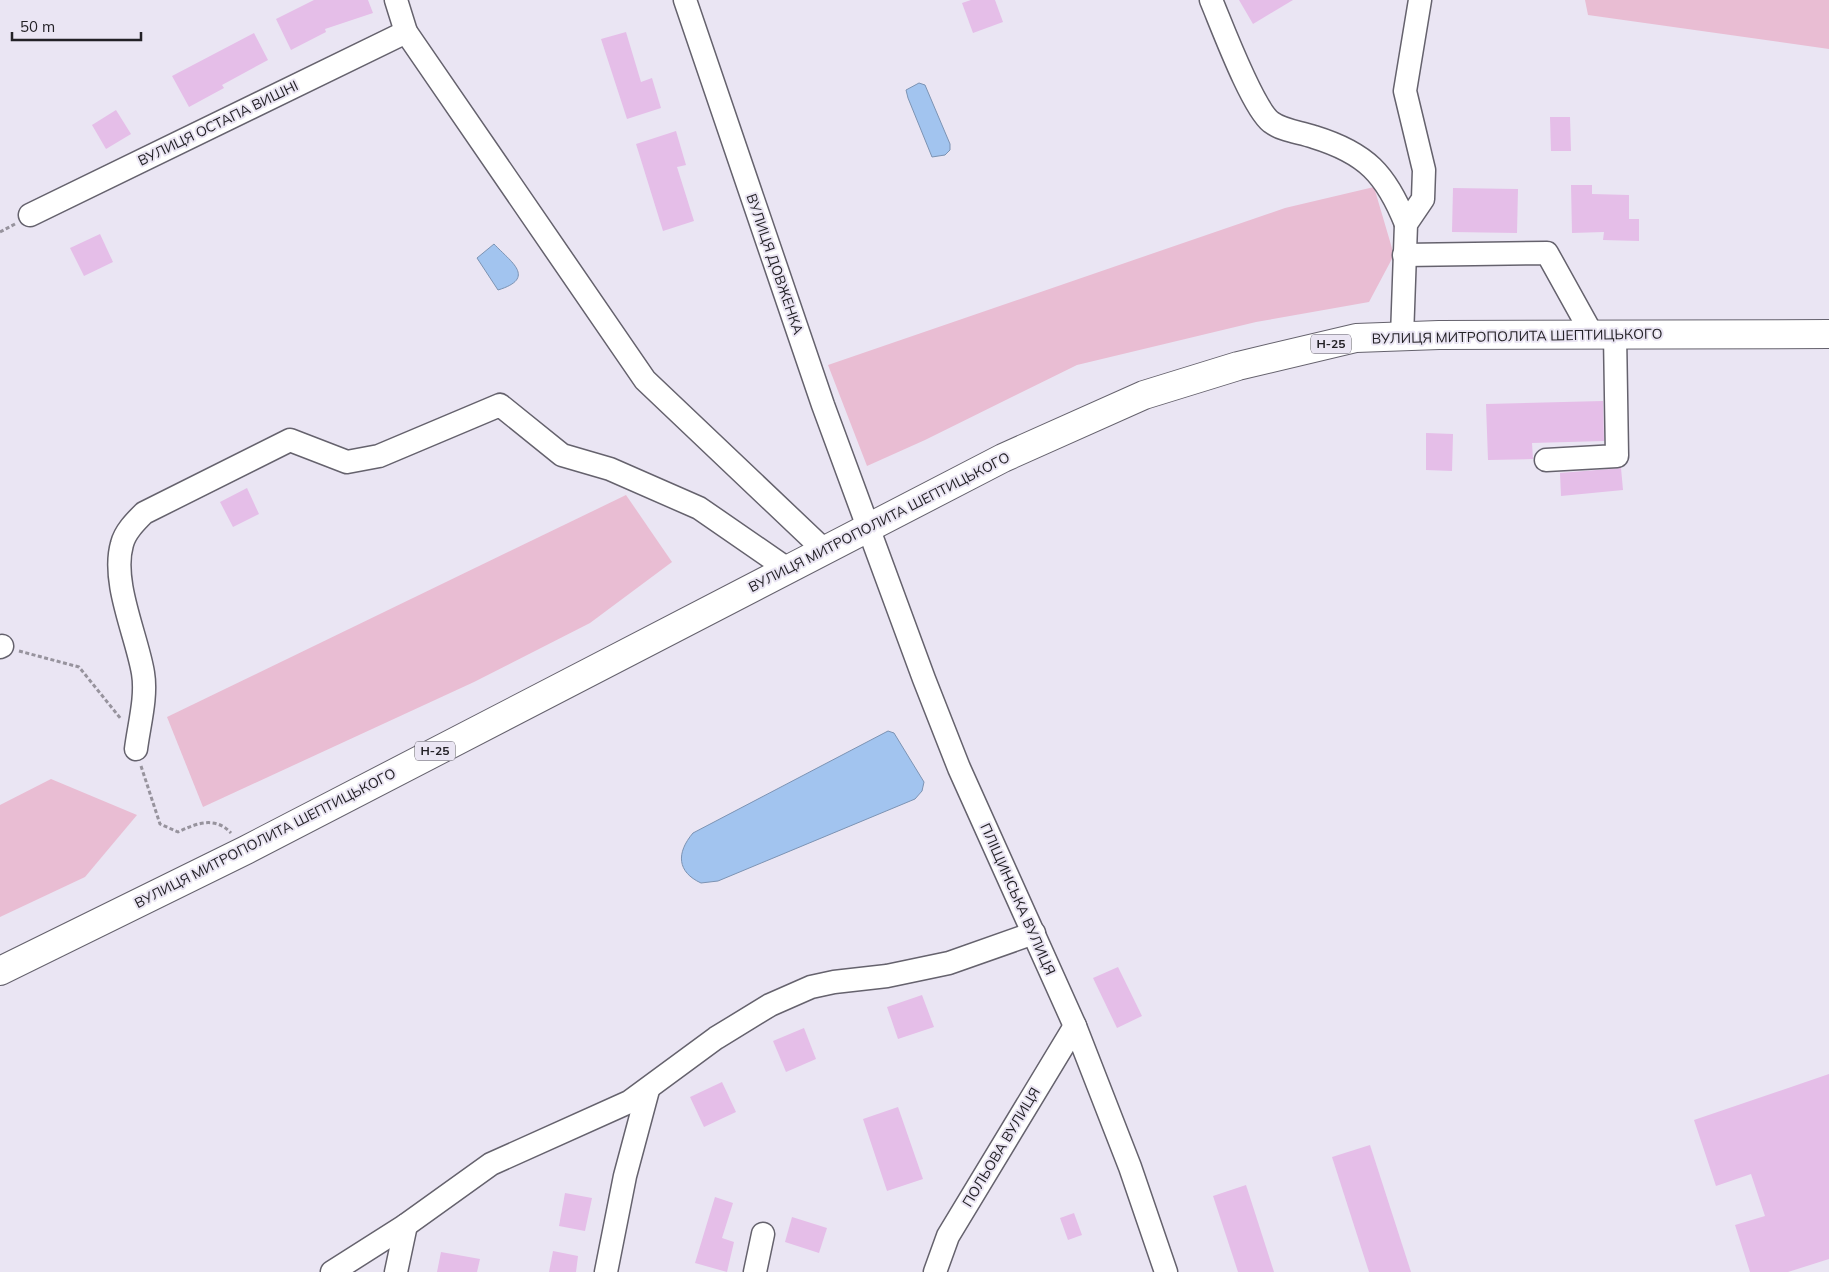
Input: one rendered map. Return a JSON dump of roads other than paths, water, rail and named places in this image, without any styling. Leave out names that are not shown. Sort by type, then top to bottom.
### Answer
[{"type":"main road","name":"ВУЛИЦЯ МИТРОПОЛИТА ШЕПТИЦЬКОГО","points":[[0,971],[246,850],[786,568],[1003,458],[1144,395],[1238,366],[1356,338],[1604,334],[1829,334]]},
{"type":"street","points":[[396,0],[406,32],[645,380],[823,549]]},
{"type":"street","name":"ВУЛИЦЯ ДОВЖЕНКА","points":[[685,0],[823,405],[868,526]]},
{"type":"street","points":[[1211,0],[1241,70],[1258,104],[1271,122],[1291,131],[1314,137],[1345,149],[1367,162],[1384,178],[1406,224],[1402,337]]},
{"type":"street","points":[[1406,224],[1423,200],[1424,170],[1405,91],[1420,0]]},
{"type":"street","name":"ВУЛИЦЯ ОСТАПА ВИШНІ","points":[[30,214],[406,32]]},
{"type":"street","points":[[1404,255],[1547,253],[1604,334],[1617,456],[1546,460]]},
{"type":"street","points":[[136,749],[144,697],[143,674],[119,570],[122,544],[130,528],[144,513],[290,440],[347,462],[379,456],[500,406],[562,455],[610,469],[699,508],[786,568]]},
{"type":"street","name":"ПЛІЩИНСЬКА ВУЛИЦЯ","points":[[868,526],[959,768],[1075,1026],[1130,1167],[1166,1272]]},
{"type":"street","points":[[332,1272],[406,1225],[491,1164],[528,1146],[612,1111],[648,1090],[716,1038],[748,1017],[789,996],[811,987],[834,982],[924,970],[980,954],[1034,933]]},
{"type":"street","name":"ПОЛЬОВА ВУЛИЦЯ","points":[[935,1272],[948,1236],[1075,1026]]},
{"type":"street","points":[[606,1272],[625,1176],[648,1090]]},
{"type":"street","points":[[396,1272],[406,1225]]},
{"type":"street","points":[[755,1272],[763,1234]]},
{"type":"water","points":[[919,83],[925,85],[950,144],[950,150],[945,155],[932,157],[908,98],[906,90]]},
{"type":"water","points":[[494,244],[513,263],[518,275],[516,280],[510,285],[498,290],[477,258]]},
{"type":"water","points":[[888,731],[894,733],[924,782],[922,791],[915,799],[718,881],[701,883],[693,879],[683,868],[682,855],[684,848],[687,840],[693,833]]}]
